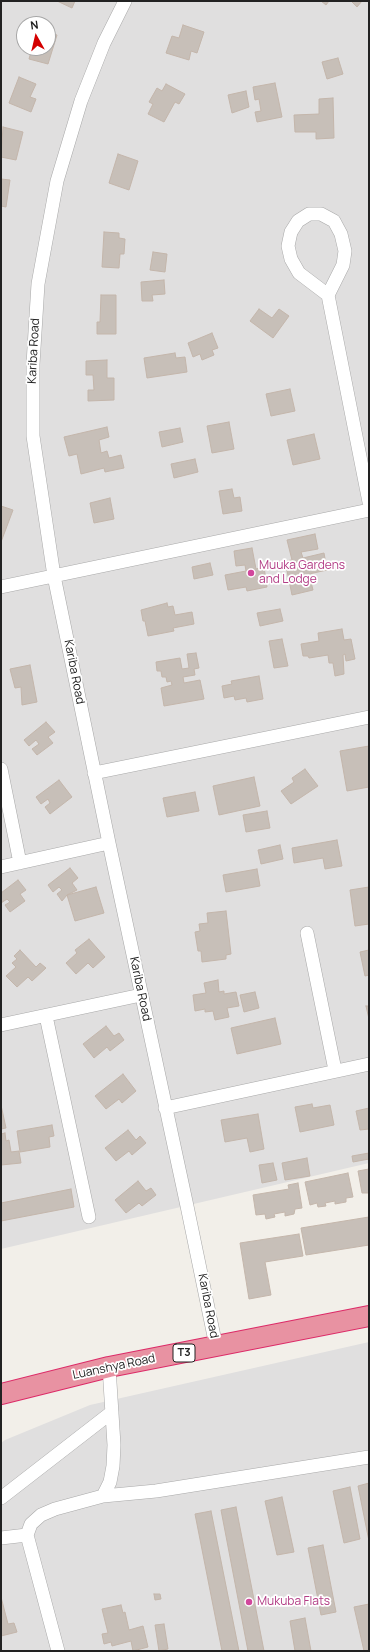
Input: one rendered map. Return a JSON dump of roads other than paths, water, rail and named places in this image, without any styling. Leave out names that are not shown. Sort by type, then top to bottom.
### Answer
[{"type":"highway","name":"Luanshya Road","points":[[1,1394],[109,1367],[369,1316]]},
{"type":"street","name":"Kariba Road","points":[[125,1],[92,70],[78,108],[57,181],[38,284],[33,349],[33,436],[54,576],[94,773],[216,1346]]},
{"type":"street","points":[[328,295],[300,273],[291,259],[288,246],[291,232],[298,221],[308,214],[322,214],[334,221],[342,234],[345,251],[343,265],[328,295],[369,502]]},
{"type":"street","points":[[1,587],[369,510]]},
{"type":"street","points":[[94,773],[369,717]]},
{"type":"street","points":[[1,770],[20,863]]},
{"type":"street","points":[[1,867],[109,843]]},
{"type":"street","points":[[307,933],[335,1070]]},
{"type":"street","points":[[1,1025],[141,995]]},
{"type":"street","points":[[46,1016],[89,1218]]},
{"type":"street","points":[[165,1108],[335,1070],[369,1064]]},
{"type":"street","points":[[103,1496],[110,1482],[113,1466],[109,1367]]},
{"type":"street","points":[[1,1498],[112,1412]]},
{"type":"street","points":[[58,1651],[27,1536],[31,1524],[41,1515],[55,1509],[103,1496],[156,1491],[369,1457]]},
{"type":"street","points":[[1,1538],[27,1536]]},
{"type":"place","name":"Muuka Gardens and Lodge","points":[[251,573]]},
{"type":"place","name":"Mukuba Flats","points":[[249,1602]]}]
